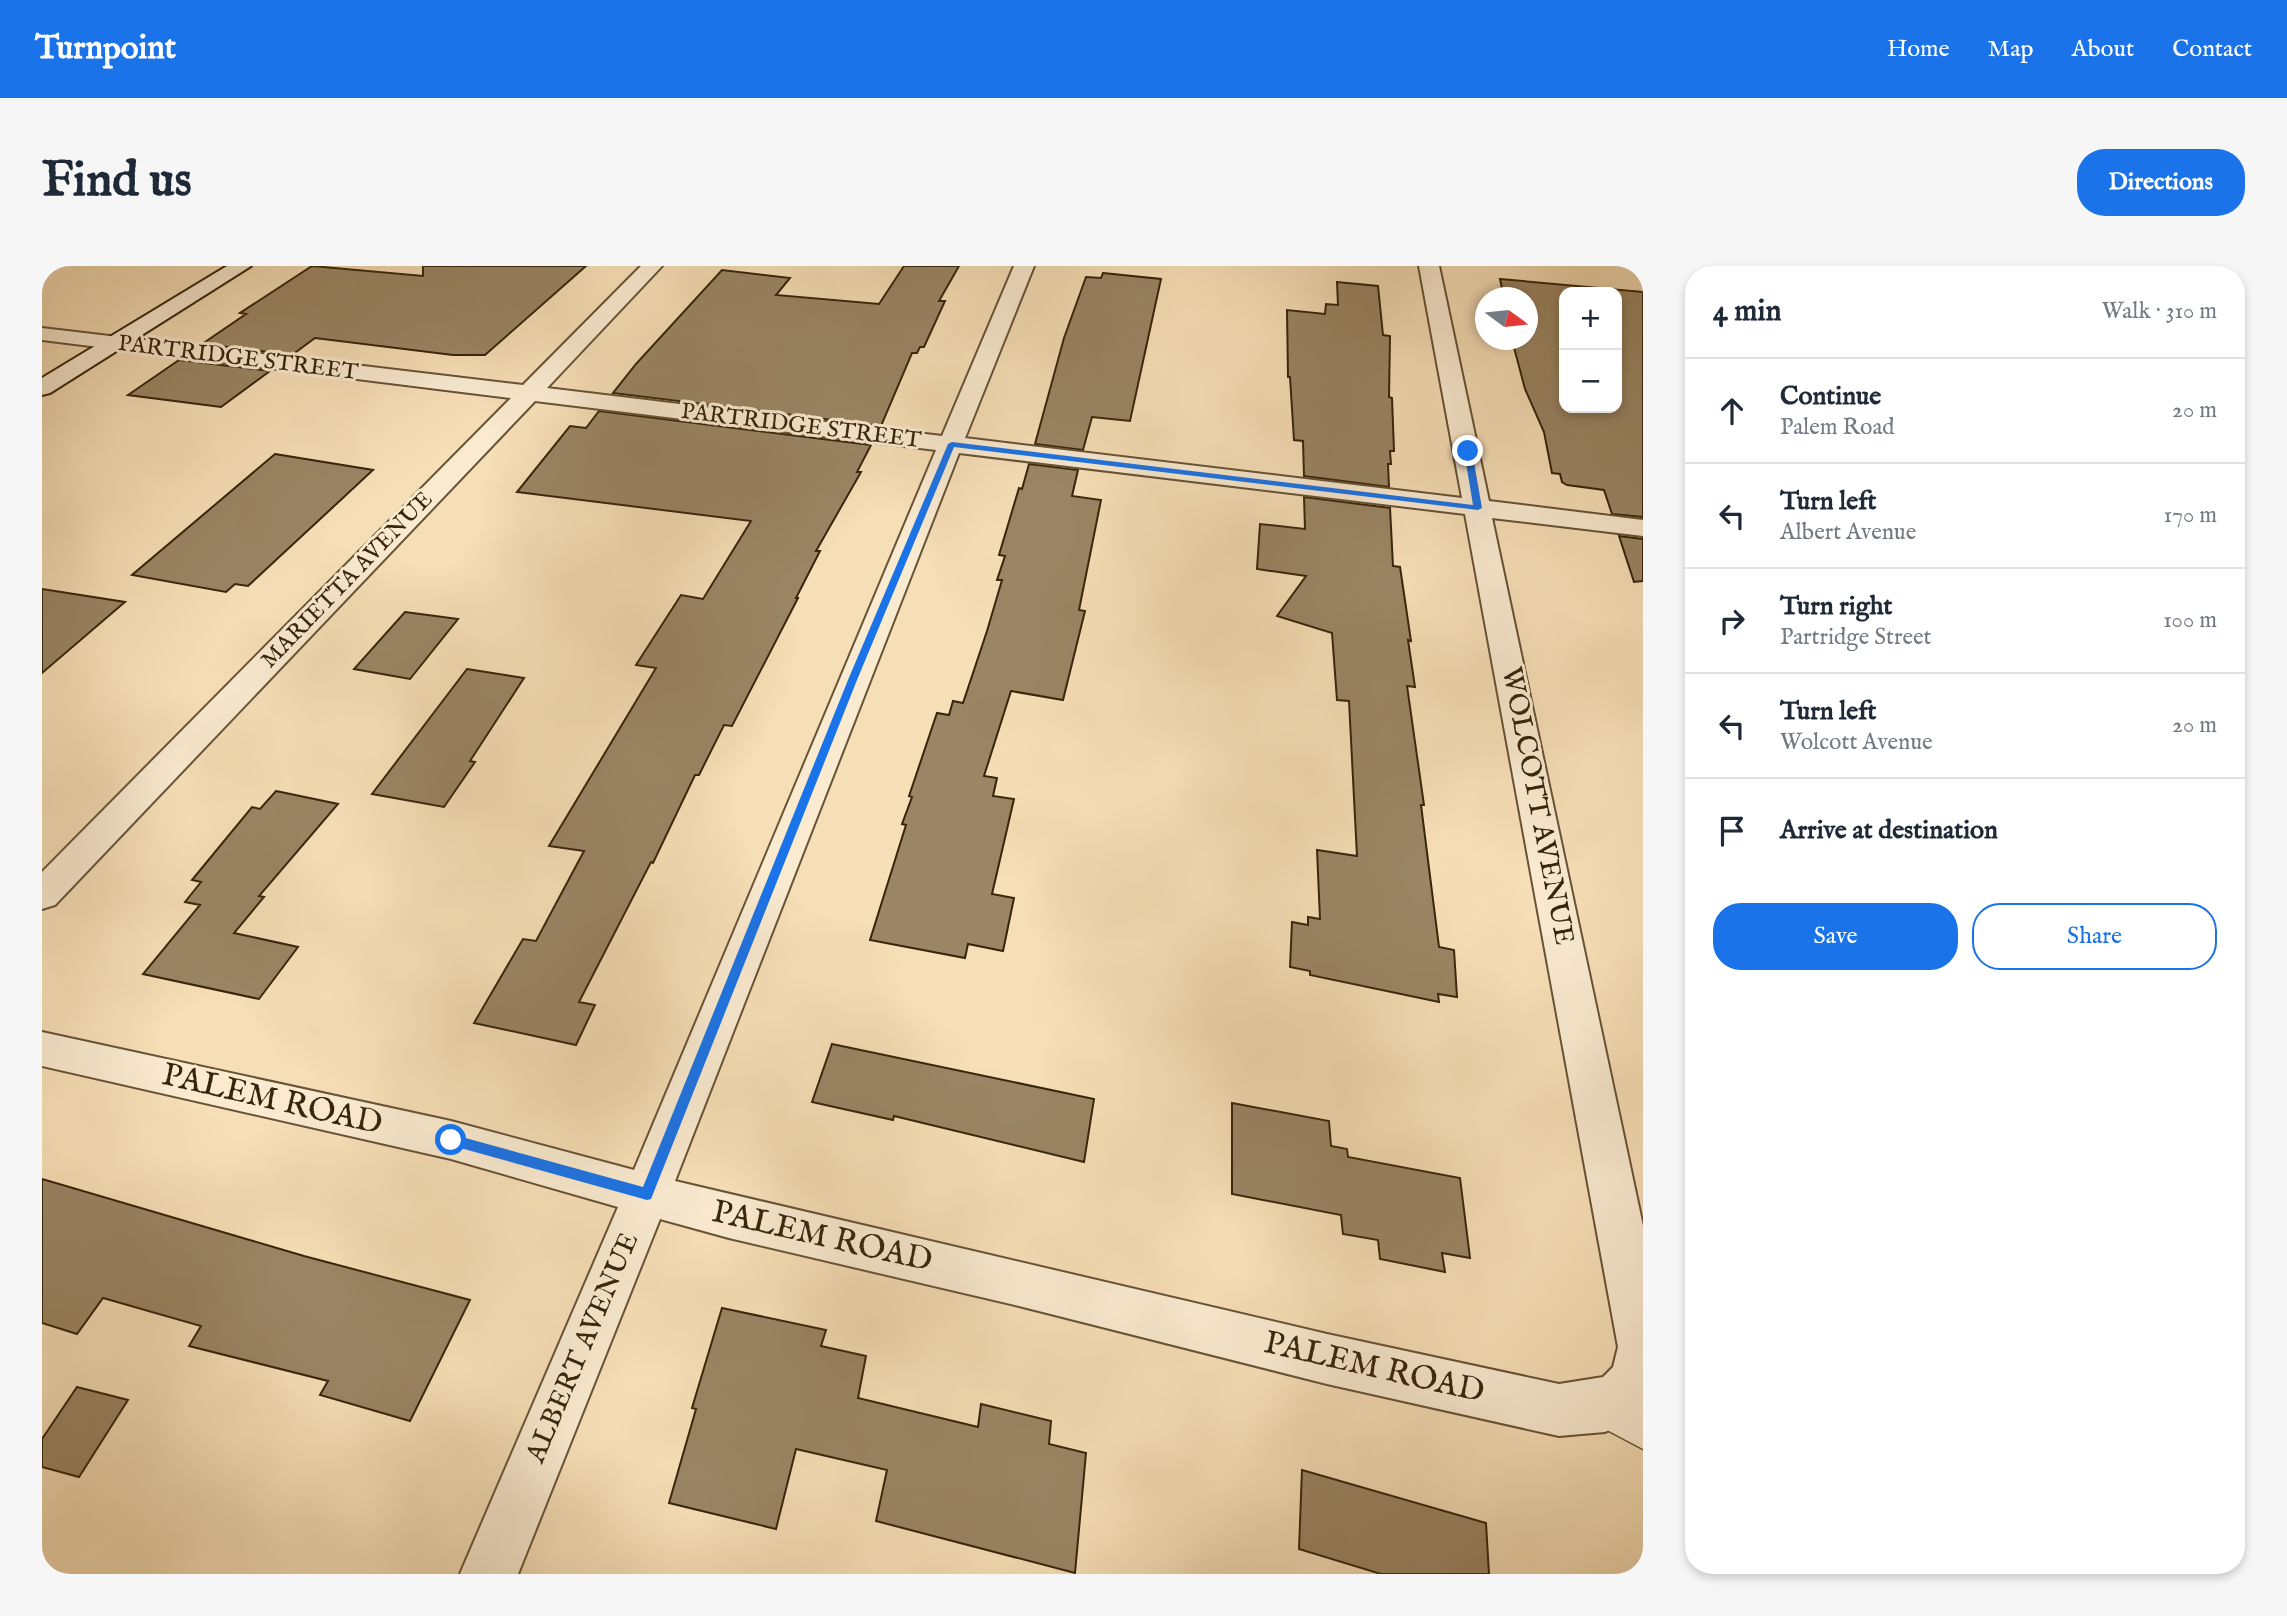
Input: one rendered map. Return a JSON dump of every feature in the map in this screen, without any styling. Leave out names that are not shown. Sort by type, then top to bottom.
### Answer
[{"type":"street","points":[[42,388],[241,266]]},
{"type":"street","name":"MARIETTA AVENUE","points":[[42,895],[652,266]]},
{"type":"street","name":"ALBERT AVENUE","points":[[489,1574],[647,1194],[853,680],[1024,266]]},
{"type":"street","name":"WOLCOTT AVENUE","points":[[1429,266],[1643,1347],[1635,1381],[1622,1396],[1624,1416]]},
{"type":"street","name":"PARTRIDGE STREET","points":[[42,334],[1643,528]]},
{"type":"street","name":"PALEM ROAD","points":[[42,1049],[451,1140],[729,1217],[1019,1283],[1341,1362],[1559,1410],[1624,1416]]},
{"type":"building","points":[[312,266],[423,276],[423,266],[586,266],[485,355],[453,355],[315,338],[292,355],[202,344],[246,314],[240,313]]},
{"type":"building","points":[[904,266],[959,266],[939,301],[945,301],[924,347],[920,347],[917,353],[912,353],[881,426],[613,393],[722,270],[790,278],[776,295],[879,304]]},
{"type":"building","points":[[1103,273],[1161,279],[1130,421],[1092,417],[1083,450],[1035,444],[1064,338],[1086,277],[1101,278]]},
{"type":"building","points":[[1500,279],[1588,287],[1559,287],[1559,413],[1622,413],[1622,290],[1643,292],[1643,517],[1612,514],[1604,490],[1567,485],[1562,482],[1560,474],[1552,473],[1544,432],[1525,389],[1515,350],[1538,350],[1538,287],[1502,287]]},
{"type":"building","points":[[1337,282],[1378,286],[1383,335],[1390,336],[1389,397],[1392,398],[1394,451],[1390,451],[1391,464],[1388,464],[1389,487],[1304,476],[1303,441],[1294,440],[1288,377],[1287,310],[1325,314],[1326,304],[1338,305]]},
{"type":"building","points":[[179,360],[270,371],[221,407],[128,395]]},
{"type":"building","points":[[599,411],[871,445],[857,472],[861,472],[816,551],[820,551],[798,598],[732,726],[724,725],[699,775],[695,775],[653,863],[651,862],[579,1002],[595,1005],[576,1045],[474,1023],[523,939],[536,941],[584,851],[549,846],[656,668],[636,665],[681,595],[703,599],[751,521],[517,492],[570,426],[586,428]]},
{"type":"building","points":[[275,454],[373,470],[248,586],[235,584],[226,592],[132,575]]},
{"type":"building","points":[[1029,464],[1078,470],[1072,496],[1101,500],[1079,610],[1085,611],[1063,700],[1011,691],[984,776],[997,778],[993,796],[1014,799],[992,894],[1014,898],[1003,951],[968,944],[965,958],[870,940],[906,825],[902,824],[912,797],[909,796],[937,713],[949,715],[953,701],[963,703],[1002,580],[997,580],[1005,556],[999,555]]},
{"type":"building","points":[[1304,497],[1390,508],[1393,566],[1400,567],[1411,641],[1408,640],[1415,687],[1407,686],[1424,805],[1421,805],[1439,947],[1454,950],[1457,997],[1438,994],[1439,1002],[1310,975],[1310,971],[1290,967],[1292,922],[1308,925],[1308,917],[1320,919],[1317,850],[1357,856],[1349,701],[1337,700],[1332,633],[1277,616],[1306,576],[1257,569],[1260,524],[1305,529]]},
{"type":"building","points":[[1619,536],[1643,539],[1643,581],[1634,582]]},
{"type":"building","points":[[42,589],[125,602],[42,673]]},
{"type":"building","points":[[405,612],[458,619],[410,679],[354,669]]},
{"type":"building","points":[[467,669],[524,678],[470,761],[475,762],[444,807],[372,794]]},
{"type":"building","points":[[276,791],[338,804],[259,896],[264,897],[234,933],[298,947],[259,999],[143,974],[200,905],[185,902],[201,882],[192,880],[252,807],[260,809]]},
{"type":"building","points":[[832,1044],[1094,1099],[1084,1162],[894,1116],[893,1120],[812,1102]]},
{"type":"building","points":[[1232,1103],[1329,1121],[1331,1146],[1347,1149],[1348,1157],[1460,1178],[1470,1258],[1442,1253],[1445,1272],[1380,1259],[1378,1240],[1343,1234],[1341,1215],[1232,1194]]},
{"type":"building","points":[[42,1179],[304,1256],[470,1300],[410,1421],[320,1395],[328,1381],[189,1346],[201,1326],[103,1298],[77,1334],[42,1323]]},
{"type":"building","points":[[722,1308],[826,1330],[821,1346],[866,1356],[858,1398],[978,1427],[981,1404],[1051,1421],[1049,1444],[1086,1453],[1075,1573],[876,1521],[887,1470],[796,1449],[776,1529],[669,1503],[696,1409],[692,1408]]},
{"type":"building","points":[[77,1387],[128,1400],[79,1477],[42,1467],[42,1439]]},
{"type":"building","points":[[1302,1470],[1486,1523],[1489,1574],[1381,1574],[1299,1549]]},
{"type":"route","points":[[451,1140],[647,1194],[853,680],[952,444],[1478,508],[1468,451]]}]
